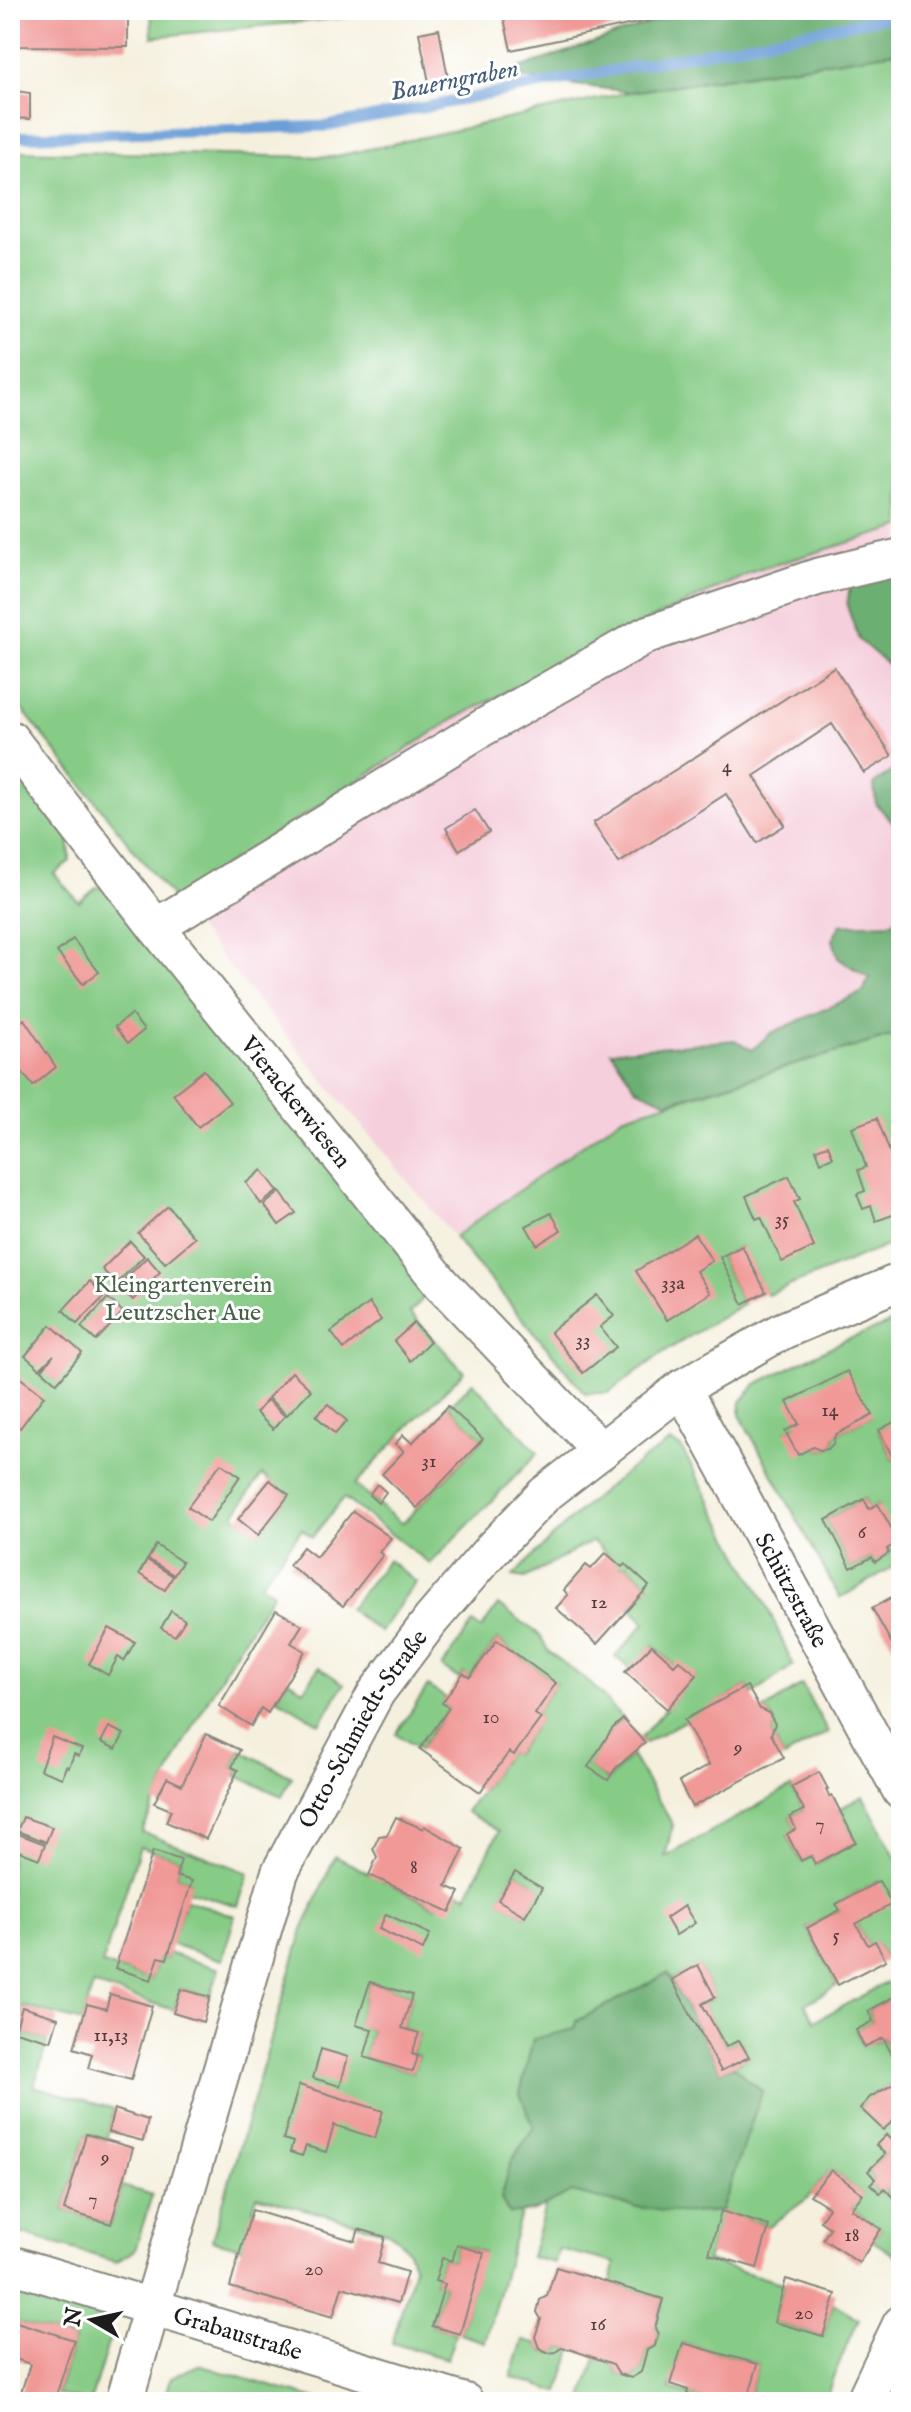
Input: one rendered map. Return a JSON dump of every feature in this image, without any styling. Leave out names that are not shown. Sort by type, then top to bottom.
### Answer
[{"type":"street","points":[[156,927],[484,727],[646,635],[817,577],[901,557]]},
{"type":"street","name":"Vierackerwiesen","points":[[10,739],[442,1284],[601,1451]]},
{"type":"street","name":"Otto-Schmiedt-Straße","points":[[124,2402],[280,1872],[376,1693],[431,1620],[492,1549],[545,1494],[682,1388],[782,1331],[901,1281]]},
{"type":"street","name":"Schützstraße","points":[[682,1388],[901,1791]]},
{"type":"street","name":"Grabaustraße","points":[[10,2264],[465,2402]]},
{"type":"street","points":[[864,2402],[901,2324]]},
{"type":"shaded area","points":[[901,527],[901,1033],[624,1116],[454,1237],[173,899],[454,719],[593,646],[757,570]]},
{"type":"green space","points":[[151,10],[360,10],[360,16],[152,37]]},
{"type":"green space","points":[[683,10],[901,10],[901,51],[630,92],[499,75]]},
{"type":"green space","points":[[901,51],[901,527],[757,570],[593,646],[454,719],[173,899],[10,694],[10,151],[332,157],[630,92]]},
{"type":"green space","points":[[901,572],[901,694],[891,667],[859,640],[847,606],[850,585]]},
{"type":"green space","name":"Kleingartenverein Leutzscher Aue","points":[[10,762],[69,839],[70,861],[54,874],[79,902],[97,887],[109,889],[435,1285],[410,1313],[464,1372],[355,1485],[402,1524],[483,1439],[448,1406],[473,1382],[538,1453],[430,1564],[344,1498],[312,1537],[302,1529],[260,1584],[273,1593],[202,1710],[142,1832],[249,1873],[238,1906],[188,1891],[191,1881],[176,1876],[181,1860],[140,1847],[102,1964],[151,1980],[159,1957],[167,1959],[168,1953],[219,1969],[210,1997],[181,1989],[174,2010],[93,1985],[82,2022],[23,2006],[15,2031],[48,2040],[34,2086],[114,2109],[106,2140],[86,2134],[64,2210],[111,2224],[122,2186],[152,2195],[135,2250],[116,2262],[10,2230]],"holes":[[[262,1475],[288,1495],[259,1534],[234,1515]]]},
{"type":"green space","points":[[901,765],[901,831],[876,804],[874,784]]},
{"type":"green space","points":[[901,916],[901,1033],[668,1102],[636,1088],[611,1051],[735,1040],[752,1050],[771,1033],[863,992],[869,978],[838,958],[833,939],[840,925],[890,923]]},
{"type":"green space","points":[[901,1033],[901,1240],[767,1295],[741,1246],[720,1258],[743,1304],[661,1354],[608,1393],[585,1393],[454,1237],[622,1117]]},
{"type":"green space","points":[[901,1319],[901,1435],[894,1423],[879,1431],[894,1460],[901,1456],[901,1562],[840,1598],[740,1415],[741,1402],[756,1384],[841,1342]],"holes":[[[872,1415],[835,1435],[828,1449],[820,1450],[786,1431],[799,1424]],[[864,1499],[869,1509],[878,1504],[889,1553],[875,1561],[872,1557],[851,1568],[826,1520]]]},
{"type":"green space","points":[[670,1442],[681,1447],[766,1604],[793,1665],[752,1695],[747,1686],[645,1743],[640,1738],[696,1675],[674,1665],[653,1645],[631,1669],[615,1657],[645,1623],[630,1607],[649,1585],[626,1564],[622,1567],[592,1541],[525,1578],[513,1576],[607,1487]]},
{"type":"green space","points":[[388,1560],[416,1582],[380,1632],[349,1609]]},
{"type":"green space","points":[[498,1605],[540,1635],[548,1651],[592,1685],[623,1719],[614,1727],[589,1767],[608,1780],[631,1755],[673,1825],[665,1857],[791,1787],[804,1810],[790,1817],[796,1829],[787,1835],[801,1861],[811,1856],[816,1864],[856,1842],[839,1809],[863,1796],[901,1867],[901,1948],[885,1957],[875,1942],[868,1945],[856,1924],[878,1881],[837,1904],[840,1910],[807,1928],[838,1985],[805,2004],[815,2021],[901,1975],[901,1993],[868,2011],[873,2021],[856,2031],[864,2047],[883,2038],[894,2057],[901,2054],[901,2080],[870,2097],[860,2108],[883,2129],[901,2114],[901,2150],[886,2135],[885,2154],[868,2171],[875,2179],[871,2184],[879,2193],[885,2188],[901,2205],[901,2250],[896,2256],[873,2241],[881,2229],[851,2209],[862,2194],[831,2170],[808,2198],[769,2226],[722,2212],[707,2261],[785,2284],[774,2322],[823,2336],[833,2303],[859,2319],[825,2402],[747,2402],[758,2364],[683,2343],[670,2389],[714,2402],[595,2402],[583,2398],[596,2358],[613,2364],[619,2374],[631,2378],[641,2372],[647,2350],[654,2347],[658,2335],[655,2327],[663,2299],[611,2284],[615,2263],[559,2249],[554,2263],[531,2257],[556,2167],[762,2092],[733,2066],[749,2057],[739,2040],[726,2047],[702,2004],[715,1997],[698,1966],[672,1980],[668,1973],[549,2113],[485,2342],[460,2334],[483,2252],[457,2245],[452,2261],[442,2258],[435,2281],[445,2284],[432,2326],[456,2333],[447,2359],[392,2343],[414,2268],[408,2251],[388,2232],[257,2196],[242,2248],[212,2240],[303,1929],[335,1856],[435,1907],[460,1892],[467,1895],[499,1831],[466,1812],[509,1752],[515,1755],[540,1718],[535,1714],[556,1683],[497,1640],[470,1677],[463,1673],[459,1679],[442,1667],[473,1623],[481,1629]],"holes":[[[515,1872],[541,1888],[525,1916],[499,1900]],[[370,1982],[412,1995],[402,2028],[419,2034],[412,2054],[418,2056],[413,2072],[364,2057],[372,2030],[357,2024]]]},
{"type":"green space","points":[[319,1667],[344,1684],[320,1724],[277,1698],[288,1680],[304,1690]]},
{"type":"green space","points":[[802,1685],[828,1732],[784,1758],[771,1734],[775,1723],[769,1713],[762,1711]]},
{"type":"green space","points":[[428,1686],[446,1698],[443,1703],[449,1708],[420,1749],[396,1734]]},
{"type":"green space","points":[[240,1750],[292,1777],[282,1796],[236,1776],[238,1770],[232,1767]]},
{"type":"green space","points":[[186,1900],[235,1916],[222,1960],[171,1944]]},
{"type":"green space","points":[[667,1973],[721,2071],[733,2066],[762,2092],[721,2211],[665,2211],[572,2192],[534,2211],[509,2214],[501,2199],[511,2162],[534,2127],[520,2094],[533,2039],[575,2029],[577,2021]]},
{"type":"green space","points":[[17,2289],[100,2314],[110,2337],[90,2402],[57,2394],[74,2340],[10,2320]]},
{"type":"green space","points":[[523,2340],[536,2343],[548,2353],[562,2347],[572,2350],[559,2392],[511,2377]]},
{"type":"green space","points":[[198,2365],[326,2402],[246,2402],[205,2390],[192,2402],[163,2402],[170,2378]]},
{"type":"building","points":[[10,10],[128,10],[128,47],[10,46]]},
{"type":"building","points":[[502,10],[674,10],[675,15],[511,50]]},
{"type":"building","points":[[439,29],[448,78],[429,82],[419,33]]},
{"type":"building","points":[[10,90],[30,93],[30,119],[10,118]]},
{"type":"building","points":[[834,667],[892,756],[864,773],[832,724],[754,776],[785,825],[757,843],[726,794],[619,863],[593,823]]},
{"type":"building","points":[[475,810],[489,832],[459,850],[446,828]]},
{"type":"building","points":[[73,939],[99,972],[83,984],[57,952]]},
{"type":"building","points":[[131,1014],[144,1030],[128,1043],[115,1027]]},
{"type":"building","points":[[24,1019],[56,1067],[33,1086],[19,1068],[10,1076],[10,1048],[17,1042],[10,1031]]},
{"type":"building","points":[[204,1070],[230,1102],[198,1127],[173,1094]]},
{"type":"building","points":[[877,1118],[892,1158],[898,1156],[901,1165],[901,1212],[876,1221],[871,1206],[863,1209],[857,1194],[865,1191],[858,1170],[866,1167],[852,1127]]},
{"type":"building","points":[[828,1145],[833,1157],[821,1162],[816,1149]]},
{"type":"building","points":[[262,1170],[278,1191],[261,1204],[246,1183]]},
{"type":"building","points":[[789,1176],[800,1199],[794,1202],[814,1247],[782,1262],[761,1217],[756,1219],[746,1196]]},
{"type":"building","points":[[280,1192],[296,1213],[279,1225],[264,1205]]},
{"type":"building","points":[[168,1206],[195,1238],[165,1263],[138,1233]]},
{"type":"building","points":[[551,1213],[561,1230],[537,1245],[526,1226]]},
{"type":"building","points":[[695,1234],[712,1261],[696,1271],[710,1293],[667,1320],[636,1271]]},
{"type":"building","points":[[130,1241],[144,1256],[116,1284],[102,1269]]},
{"type":"building","points":[[742,1246],[766,1292],[743,1304],[720,1257]]},
{"type":"building","points":[[147,1257],[160,1272],[133,1300],[118,1286]]},
{"type":"building","points":[[90,1281],[105,1296],[77,1324],[63,1310]]},
{"type":"building","points":[[597,1295],[614,1316],[600,1327],[616,1347],[583,1373],[550,1332]]},
{"type":"building","points":[[108,1298],[123,1312],[96,1341],[81,1327]]},
{"type":"building","points":[[369,1303],[381,1320],[344,1349],[331,1332]]},
{"type":"building","points":[[414,1323],[430,1341],[410,1361],[394,1341]]},
{"type":"building","points":[[51,1325],[82,1353],[57,1383],[42,1370],[54,1355],[40,1369],[25,1356]]},
{"type":"building","points":[[10,1370],[44,1396],[20,1428],[10,1420]]},
{"type":"building","points":[[847,1371],[873,1415],[835,1435],[828,1449],[813,1447],[798,1455],[785,1431],[799,1424],[787,1402]]},
{"type":"building","points":[[292,1372],[311,1390],[287,1415],[268,1398]]},
{"type":"building","points":[[267,1400],[285,1416],[273,1429],[256,1413]]},
{"type":"building","points":[[328,1404],[347,1421],[335,1434],[316,1416]]},
{"type":"building","points":[[448,1406],[483,1439],[417,1508],[382,1474],[404,1451],[395,1444],[403,1435],[412,1443]]},
{"type":"building","points":[[894,1422],[901,1435],[901,1456],[894,1460],[879,1430]]},
{"type":"building","points":[[221,1463],[240,1476],[209,1522],[188,1507]]},
{"type":"building","points":[[270,1480],[289,1495],[258,1535],[238,1519]]},
{"type":"building","points":[[377,1484],[386,1492],[378,1503],[369,1495]]},
{"type":"building","points":[[864,1499],[869,1509],[878,1504],[899,1542],[875,1562],[872,1557],[851,1568],[826,1520]]},
{"type":"building","points":[[353,1511],[391,1538],[379,1552],[383,1555],[343,1606],[289,1565],[303,1547],[316,1557]]},
{"type":"building","points":[[156,1545],[182,1562],[174,1575],[148,1559]]},
{"type":"building","points":[[606,1553],[622,1567],[625,1564],[649,1586],[597,1644],[556,1608],[568,1595],[564,1590],[586,1565],[591,1569]]},
{"type":"building","points":[[147,1560],[173,1576],[165,1590],[139,1574]]},
{"type":"building","points":[[901,1592],[901,1660],[872,1608]]},
{"type":"building","points":[[276,1610],[302,1625],[291,1643],[305,1651],[268,1713],[261,1708],[251,1726],[219,1706]]},
{"type":"building","points":[[171,1611],[185,1620],[175,1636],[161,1628]]},
{"type":"building","points":[[109,1628],[135,1642],[124,1661],[118,1657],[108,1675],[89,1664]]},
{"type":"building","points":[[497,1640],[556,1683],[535,1714],[541,1718],[514,1755],[509,1752],[480,1792],[420,1749],[449,1708],[442,1703],[463,1673],[470,1677]]},
{"type":"building","points":[[652,1645],[674,1665],[679,1660],[697,1675],[667,1709],[625,1672]]},
{"type":"building","points":[[747,1686],[760,1709],[769,1713],[775,1724],[771,1734],[784,1758],[692,1807],[679,1782],[709,1765],[684,1720]]},
{"type":"building","points":[[623,1719],[645,1743],[615,1769],[608,1780],[588,1767],[612,1729]]},
{"type":"building","points":[[109,1727],[124,1734],[116,1749],[101,1742]]},
{"type":"building","points":[[206,1734],[240,1750],[232,1767],[238,1770],[206,1839],[166,1822],[171,1810],[154,1803],[167,1778],[182,1785]]},
{"type":"building","points":[[52,1737],[82,1749],[79,1756],[74,1754],[62,1778],[40,1770]]},
{"type":"building","points":[[819,1772],[856,1842],[815,1864],[811,1856],[801,1861],[787,1834],[796,1829],[790,1817],[804,1810],[791,1787]]},
{"type":"building","points":[[23,1817],[52,1827],[46,1842],[17,1831]]},
{"type":"building","points":[[396,1817],[423,1829],[424,1826],[464,1849],[446,1886],[460,1892],[450,1912],[369,1875],[377,1857],[373,1849],[379,1836],[387,1835]]},
{"type":"building","points":[[16,1833],[45,1844],[39,1859],[11,1848]]},
{"type":"building","points":[[153,1851],[181,1860],[176,1876],[192,1881],[167,1959],[159,1957],[151,1980],[115,1968]]},
{"type":"building","points":[[515,1872],[542,1888],[525,1916],[498,1900]]},
{"type":"building","points":[[879,1881],[892,1904],[856,1924],[868,1945],[875,1941],[886,1960],[838,1985],[807,1928],[840,1910],[836,1904]]},
{"type":"building","points":[[684,1906],[695,1923],[676,1935],[666,1918]]},
{"type":"building","points":[[386,1914],[430,1934],[423,1950],[379,1929]]},
{"type":"building","points":[[698,1965],[715,1997],[702,2004],[726,2047],[739,2040],[749,2057],[721,2071],[672,1980]]},
{"type":"building","points":[[370,1982],[412,1995],[402,2028],[419,2033],[412,2054],[418,2056],[413,2072],[364,2057],[372,2030],[356,2025]]},
{"type":"building","points":[[181,1989],[210,1997],[203,2022],[173,2013]]},
{"type":"building","points":[[901,1993],[901,2054],[894,2058],[883,2038],[864,2047],[856,2030],[873,2021],[868,2011]]},
{"type":"building","points":[[110,1994],[152,2006],[131,2080],[88,2068],[92,2054],[74,2048],[87,2004],[106,2009]]},
{"type":"building","points":[[22,2007],[58,2018],[51,2041],[15,2031]]},
{"type":"building","points":[[321,2049],[348,2057],[340,2086],[313,2078]]},
{"type":"building","points":[[901,2080],[901,2114],[883,2130],[860,2108],[870,2097]]},
{"type":"building","points":[[299,2085],[383,2111],[375,2138],[334,2125],[326,2152],[306,2146],[302,2156],[290,2152],[293,2142],[283,2139]]},
{"type":"building","points":[[114,2109],[148,2120],[143,2141],[108,2132]]},
{"type":"building","points":[[86,2134],[133,2148],[111,2224],[64,2210]]},
{"type":"building","points":[[886,2135],[901,2150],[901,2205],[885,2188],[880,2193],[870,2184],[875,2179],[868,2171],[885,2154],[876,2145]]},
{"type":"building","points":[[831,2170],[863,2194],[851,2209],[881,2229],[859,2263],[823,2239],[830,2228],[820,2221],[829,2207],[810,2195]]},
{"type":"building","points":[[252,2210],[355,2241],[359,2229],[385,2237],[378,2263],[407,2272],[398,2303],[342,2287],[333,2317],[230,2287]]},
{"type":"building","points":[[721,2211],[769,2226],[757,2268],[709,2254]]},
{"type":"building","points":[[457,2245],[484,2253],[460,2334],[432,2326],[445,2284],[435,2281],[442,2258],[452,2261]]},
{"type":"building","points":[[556,2267],[663,2299],[655,2328],[658,2334],[655,2346],[647,2350],[641,2372],[631,2378],[619,2374],[613,2364],[572,2350],[562,2347],[549,2353],[539,2348],[535,2337],[541,2319],[537,2312],[540,2300],[547,2296]]},
{"type":"building","points":[[786,2279],[836,2294],[823,2336],[774,2322]]},
{"type":"building","points":[[10,2320],[74,2340],[54,2402],[18,2402],[30,2364],[10,2357]]},
{"type":"building","points":[[683,2343],[758,2364],[747,2402],[714,2402],[687,2394],[688,2390],[670,2384]]},
{"type":"waterway","name":"Bauerngraben","points":[[10,137],[328,126],[901,14]]}]
